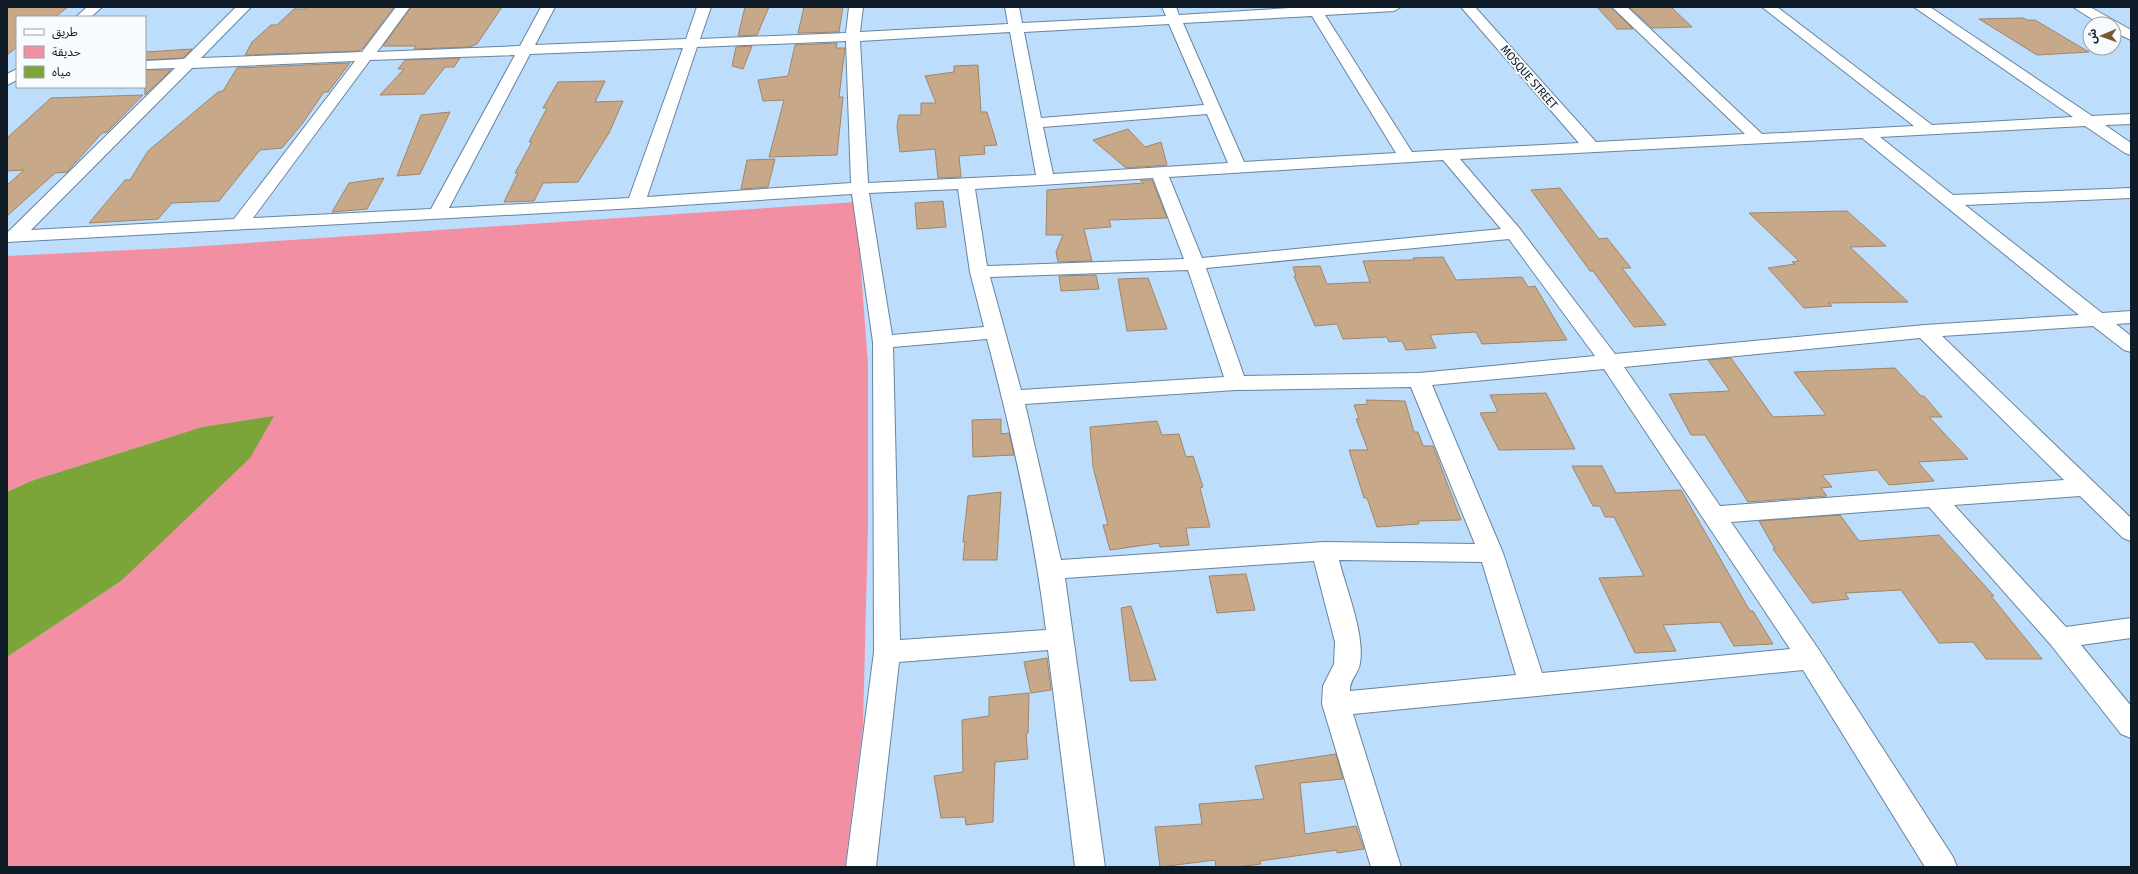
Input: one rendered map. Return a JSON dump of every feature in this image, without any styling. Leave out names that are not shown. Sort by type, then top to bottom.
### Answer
[{"type":"street","points":[[85,16],[95,7]]},
{"type":"street","points":[[10,237],[188,64],[244,7]]},
{"type":"street","points":[[239,225],[368,56],[403,7]]},
{"type":"street","points":[[437,214],[548,7]]},
{"type":"street","points":[[636,203],[704,7]]},
{"type":"street","points":[[856,7],[853,37],[860,188],[883,342],[887,652],[862,867]]},
{"type":"street","points":[[1012,7],[1015,29],[1045,178]]},
{"type":"street","points":[[146,65],[853,37],[1015,29],[1172,13],[1394,7]]},
{"type":"street","name":"MOSQUE STREET","points":[[1468,7],[1590,147]]},
{"type":"street","points":[[1619,7],[1759,139]]},
{"type":"street","points":[[1769,7],[1928,129]]},
{"type":"street","points":[[1921,7],[2084,120],[2131,150]]},
{"type":"street","points":[[2080,7],[2096,16]]},
{"type":"street","points":[[1314,9],[1407,157]]},
{"type":"street","points":[[1172,13],[1238,167]]},
{"type":"street","points":[[2122,31],[2131,36]]},
{"type":"street","points":[[7,81],[16,74]]},
{"type":"street","points":[[1034,123],[1214,110]]},
{"type":"street","points":[[10,237],[636,203],[860,188],[966,184],[1407,157],[1448,156],[2084,120],[2131,119]]},
{"type":"street","points":[[1864,132],[2131,346]]},
{"type":"street","points":[[1448,156],[1514,233],[1611,363],[1810,658],[1942,867]]},
{"type":"street","points":[[1159,172],[1195,264],[1236,383]]},
{"type":"street","points":[[966,184],[979,272],[1013,398],[1051,570],[1090,867]]},
{"type":"street","points":[[1948,200],[2131,193]]},
{"type":"street","points":[[979,272],[1195,264],[1514,233]]},
{"type":"street","points":[[1013,398],[1236,383],[1419,380],[1611,363],[1925,331],[2131,317]]},
{"type":"street","points":[[1925,331],[2131,532]]},
{"type":"street","points":[[883,342],[996,332]]},
{"type":"street","points":[[1419,380],[1491,553],[1533,685]]},
{"type":"street","points":[[1714,515],[1935,499],[2085,486]]},
{"type":"street","points":[[1935,499],[2060,638],[2131,726]]},
{"type":"street","points":[[1051,570],[1324,551],[1491,553]]},
{"type":"street","points":[[1324,551],[1348,642],[1347,664],[1336,686],[1336,704],[1386,867]]},
{"type":"street","points":[[2060,638],[2131,628]]},
{"type":"street","points":[[887,652],[1061,639]]},
{"type":"street","points":[[1336,704],[1810,658]]},
{"type":"green space","points":[[856,202],[868,365],[868,526],[863,726],[845,867],[7,867],[7,657],[121,581],[273,417],[202,427],[31,481],[7,492],[7,256],[173,248]]},
{"type":"water","points":[[274,416],[250,458],[121,581],[7,657],[7,492],[31,481],[202,427]]},
{"type":"building","points":[[7,7],[68,7],[56,16],[16,16],[16,48],[7,55]]},
{"type":"building","points":[[307,7],[394,7],[364,47],[359,51],[245,55],[252,42],[271,25],[277,25],[294,9],[305,9]]},
{"type":"building","points":[[411,7],[502,7],[477,44],[469,47],[414,49],[416,46],[383,46]]},
{"type":"building","points":[[745,7],[769,7],[757,35],[738,36]]},
{"type":"building","points":[[804,7],[843,7],[839,32],[798,33]]},
{"type":"building","points":[[1597,7],[1611,7],[1633,29],[1617,29]]},
{"type":"building","points":[[1629,7],[1671,7],[1692,27],[1652,28]]},
{"type":"building","points":[[2023,18],[2027,20],[2035,20],[2082,48],[2082,52],[2037,55],[1979,19]]},
{"type":"building","points":[[837,43],[836,48],[845,48],[839,97],[843,97],[837,155],[769,157],[784,100],[763,101],[758,80],[788,76],[795,45]]},
{"type":"building","points":[[752,46],[743,69],[732,66],[736,47]]},
{"type":"building","points":[[192,49],[183,58],[146,60],[146,52]]},
{"type":"building","points":[[460,58],[454,67],[445,67],[424,94],[380,95],[404,69],[398,69],[405,60]]},
{"type":"building","points":[[350,63],[328,92],[324,92],[302,124],[282,148],[260,150],[219,201],[172,203],[158,219],[89,223],[125,180],[130,180],[148,151],[218,92],[223,91],[237,68]]},
{"type":"building","points":[[978,65],[981,112],[987,112],[997,145],[984,146],[985,154],[959,156],[961,177],[938,178],[935,149],[900,152],[897,126],[899,115],[921,115],[921,103],[936,103],[925,76],[954,72],[954,66]]},
{"type":"building","points":[[146,70],[171,70],[145,95]]},
{"type":"building","points":[[605,81],[595,102],[623,101],[609,133],[578,182],[543,183],[534,201],[504,202],[518,173],[515,173],[532,142],[529,142],[547,108],[543,108],[558,82]]},
{"type":"building","points":[[143,95],[107,132],[102,133],[67,172],[55,173],[7,216],[7,185],[24,170],[7,171],[7,138],[51,98]]},
{"type":"building","points":[[450,112],[420,174],[397,176],[421,115]]},
{"type":"building","points":[[1128,129],[1145,147],[1161,142],[1167,165],[1126,168],[1093,140]]},
{"type":"building","points":[[775,159],[768,187],[741,189],[747,160]]},
{"type":"building","points":[[384,178],[367,209],[332,212],[349,183]]},
{"type":"building","points":[[1140,180],[1152,180],[1167,218],[1109,220],[1111,227],[1084,229],[1092,261],[1058,262],[1056,252],[1063,235],[1046,235],[1047,190],[1144,183]]},
{"type":"building","points":[[1560,188],[1599,239],[1607,238],[1631,268],[1622,268],[1666,325],[1634,327],[1593,271],[1590,271],[1531,190]]},
{"type":"building","points":[[943,201],[946,227],[917,229],[915,203]]},
{"type":"building","points":[[1847,211],[1886,246],[1850,247],[1908,302],[1828,303],[1832,306],[1804,308],[1768,268],[1795,264],[1792,262],[1799,261],[1749,213]]},
{"type":"building","points":[[1443,257],[1456,280],[1522,277],[1528,287],[1535,286],[1567,340],[1482,344],[1476,332],[1430,335],[1436,348],[1406,350],[1402,341],[1389,342],[1387,337],[1343,339],[1337,324],[1315,326],[1294,276],[1296,276],[1293,267],[1320,266],[1327,284],[1370,282],[1363,261],[1414,260],[1413,258]]},
{"type":"building","points":[[1096,275],[1099,289],[1061,291],[1059,276]]},
{"type":"building","points":[[1148,278],[1167,329],[1127,331],[1118,279]]},
{"type":"building","points":[[1731,358],[1773,417],[1826,415],[1794,372],[1895,368],[1921,396],[1924,396],[1942,417],[1929,417],[1968,459],[1918,462],[1934,481],[1889,485],[1877,470],[1822,475],[1832,487],[1821,488],[1827,496],[1748,502],[1705,435],[1691,435],[1669,394],[1730,391],[1708,360]]},
{"type":"building","points":[[1546,393],[1575,449],[1499,450],[1480,413],[1498,412],[1490,395]]},
{"type":"building","points":[[1366,400],[1405,401],[1414,432],[1418,432],[1423,446],[1433,446],[1461,520],[1418,521],[1419,524],[1377,527],[1367,498],[1364,498],[1349,450],[1368,450],[1356,419],[1359,419],[1354,405],[1368,404]]},
{"type":"building","points":[[1001,419],[1001,434],[1009,433],[1014,455],[973,457],[972,420]]},
{"type":"building","points":[[1157,421],[1162,435],[1179,434],[1186,457],[1193,456],[1203,487],[1200,488],[1210,527],[1186,528],[1189,545],[1160,547],[1159,543],[1110,550],[1103,525],[1108,525],[1093,467],[1090,427]]},
{"type":"building","points":[[1572,466],[1602,466],[1616,493],[1681,490],[1750,611],[1753,611],[1773,644],[1734,646],[1720,622],[1663,625],[1676,651],[1635,653],[1599,578],[1644,576],[1614,517],[1605,517],[1600,506],[1593,506]]},
{"type":"building","points":[[1001,492],[997,560],[963,560],[965,542],[963,542],[968,496]]},
{"type":"building","points":[[1840,515],[1859,541],[1939,535],[1994,596],[1991,596],[2042,659],[1986,659],[1973,642],[1939,643],[1901,590],[1845,593],[1849,599],[1812,603],[1773,549],[1775,549],[1759,521]]},
{"type":"building","points":[[1246,574],[1255,610],[1217,613],[1209,576]]},
{"type":"building","points":[[1131,606],[1156,680],[1130,681],[1121,608]]},
{"type":"building","points":[[1047,658],[1051,690],[1031,693],[1024,662]]},
{"type":"building","points":[[1029,693],[1028,733],[1026,734],[1028,759],[995,762],[993,822],[966,825],[965,817],[941,818],[934,776],[963,772],[962,720],[989,716],[989,697]]},
{"type":"building","points":[[1336,754],[1343,779],[1300,783],[1305,834],[1356,826],[1364,849],[1337,853],[1337,850],[1260,861],[1261,864],[1236,867],[1216,867],[1215,860],[1160,867],[1155,827],[1202,824],[1199,804],[1264,799],[1255,766]]}]
